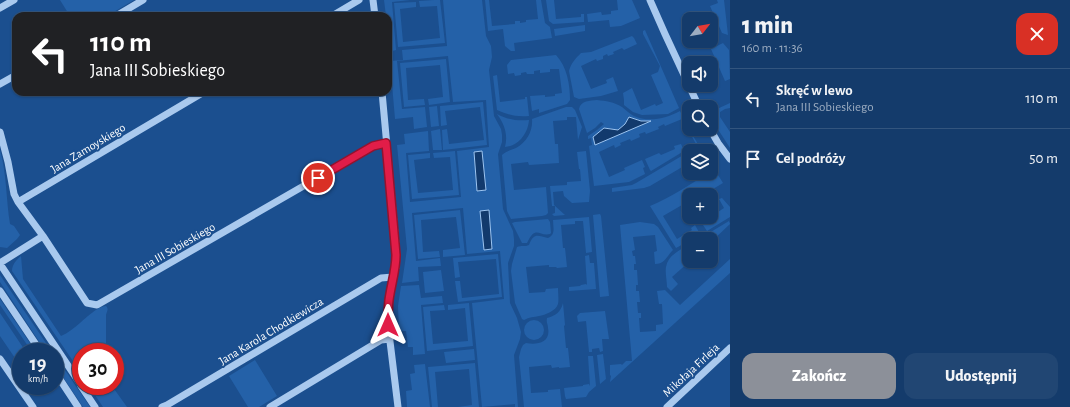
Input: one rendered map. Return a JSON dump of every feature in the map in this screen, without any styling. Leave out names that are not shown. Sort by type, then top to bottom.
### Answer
[{"type":"street","points":[[0,8],[14,0]]},
{"type":"street","points":[[123,12],[143,0]]},
{"type":"street","points":[[339,12],[359,0]]},
{"type":"street","points":[[373,0],[374,12]]},
{"type":"street","points":[[650,0],[696,100]]},
{"type":"street","points":[[0,84],[12,77]]},
{"type":"street","name":"Jana Zamoyskiego","points":[[18,202],[197,96]]},
{"type":"street","points":[[382,96],[396,245],[396,267],[389,302],[388,325],[398,407]]},
{"type":"street","points":[[0,132],[14,194],[18,202],[43,236],[0,263],[52,343]]},
{"type":"street","points":[[714,136],[730,159]]},
{"type":"street","name":"Jana III Sobieskiego","points":[[43,236],[87,303],[97,305],[373,146],[386,143]]},
{"type":"street","name":"Jana Karola Chodkiewicza","points":[[162,407],[381,278],[393,277]]},
{"type":"street","points":[[0,291],[35,343]]},
{"type":"street","points":[[270,407],[381,340],[390,339]]},
{"type":"street","name":"Mikołaja Firleja","points":[[666,407],[730,348]]},
{"type":"street","points":[[0,359],[33,407]]},
{"type":"street","points":[[64,360],[72,372]]},
{"type":"street","points":[[64,386],[78,407]]},
{"type":"street","points":[[87,395],[95,407]]},
{"type":"shaded area","points":[[60,0],[134,0],[114,12],[68,12]]},
{"type":"shaded area","points":[[384,0],[410,0],[392,2],[396,50],[392,51],[392,12],[386,12]]},
{"type":"shaded area","points":[[440,0],[445,43],[398,47],[394,3],[416,2],[416,7],[400,9],[403,42],[440,38],[437,6],[420,7],[419,1]]},
{"type":"shaded area","points":[[443,0],[482,0],[486,36],[491,46],[492,57],[489,70],[494,116],[501,129],[502,135],[502,142],[498,154],[503,209],[513,231],[514,239],[514,246],[508,263],[510,303],[517,318],[521,332],[514,355],[518,407],[515,407],[515,404],[482,407],[472,303],[504,299],[500,251],[467,254],[463,208],[412,213],[416,261],[440,258],[441,266],[418,267],[419,281],[402,283],[407,249],[397,145],[405,144],[404,134],[428,131],[429,151],[406,153],[410,202],[461,197],[457,151],[489,147],[486,100],[453,102],[448,56],[397,61],[402,109],[425,107],[427,127],[414,129],[413,117],[395,119],[392,84],[392,61],[403,60],[402,50],[447,46]]},
{"type":"shaded area","points":[[485,0],[489,0],[492,26],[515,24],[515,21],[520,21],[520,23],[526,22],[526,20],[538,19],[536,0],[541,0],[545,23],[550,27],[552,38],[514,43],[515,51],[511,51],[505,46],[503,29],[488,31]]},
{"type":"shaded area","points":[[546,0],[554,0],[556,19],[581,17],[581,14],[584,14],[584,22],[553,24],[549,21]]},
{"type":"shaded area","points":[[617,0],[632,0],[640,18],[621,26],[610,27],[609,20],[588,22],[587,14],[601,12],[602,15],[611,14],[611,11],[618,10]]},
{"type":"shaded area","points":[[717,0],[724,0],[728,35],[722,33],[718,24],[718,12],[713,12],[710,6],[718,3]]},
{"type":"shaded area","points":[[585,25],[585,31],[555,36],[554,29]]},
{"type":"shaded area","points":[[645,30],[679,108],[668,114],[642,115],[633,112],[624,105],[623,93],[632,88],[641,110],[655,104],[656,106],[663,103],[651,75],[658,72],[660,66],[643,34],[643,31]]},
{"type":"shaded area","points":[[632,36],[637,44],[624,50],[622,48],[613,52],[614,54],[608,56],[607,54],[603,56],[603,59],[597,61],[596,59],[581,66],[591,89],[607,83],[606,80],[613,77],[618,91],[601,96],[579,99],[574,97],[569,71],[572,63],[577,57],[581,53],[591,52]]},
{"type":"shaded area","points":[[723,43],[729,50],[730,79],[725,81],[718,65],[718,56],[714,56],[711,49],[718,48],[718,46]]},
{"type":"shaded area","points":[[556,55],[563,65],[567,76],[570,100],[567,104],[539,113],[539,109],[532,111],[530,96],[545,95],[545,97],[555,96],[555,94],[562,93],[559,69],[550,69],[550,72],[540,73],[540,70],[534,71],[534,74],[527,74],[526,72],[515,76],[514,73],[508,74],[507,65],[511,60]]},
{"type":"shaded area","points":[[446,59],[450,102],[429,105],[428,99],[443,97],[440,65],[406,68],[408,100],[424,99],[425,105],[404,107],[400,63]]},
{"type":"shaded area","points":[[497,75],[500,102],[525,99],[525,97],[527,97],[529,116],[513,115],[497,110],[493,76]]},
{"type":"shaded area","points":[[607,101],[622,107],[634,116],[646,119],[664,118],[680,111],[682,119],[665,126],[664,124],[658,127],[659,129],[646,134],[645,132],[639,134],[640,137],[631,141],[630,139],[620,143],[621,145],[615,148],[614,145],[599,152],[609,177],[642,160],[645,167],[643,168],[645,174],[629,182],[594,186],[589,146],[592,145],[591,138],[588,139],[588,136],[604,124],[601,122],[587,133],[579,109],[584,102]],"holes":[[[629,117],[641,121],[650,121],[595,145],[604,128],[618,131]]]},
{"type":"shaded area","points":[[483,102],[487,145],[443,150],[442,130],[447,129],[449,144],[484,140],[480,107],[445,111],[447,125],[441,126],[440,106]]},
{"type":"shaded area","points":[[730,103],[730,108],[720,112],[720,117],[730,132],[730,148],[718,129],[718,109]]},
{"type":"shaded area","points":[[437,106],[439,126],[431,127],[429,107]]},
{"type":"shaded area","points":[[566,107],[572,107],[575,110],[582,127],[578,140],[576,117],[567,117],[567,120],[553,121],[555,144],[558,144],[559,163],[529,165],[528,162],[511,164],[514,190],[546,187],[548,213],[542,216],[511,219],[507,211],[502,155],[523,143],[530,132],[532,119]]},
{"type":"shaded area","points":[[497,114],[513,120],[529,120],[525,134],[515,144],[505,147],[505,130]]},
{"type":"shaded area","points":[[629,117],[641,121],[651,121],[595,145],[593,137],[604,128],[618,130],[625,124]]},
{"type":"shaded area","points":[[440,129],[442,150],[433,150],[431,131]]},
{"type":"shaded area","points":[[692,136],[693,136],[698,144],[696,144]]},
{"type":"shaded area","points":[[681,144],[682,152],[651,171],[645,159],[659,153],[661,155],[675,149],[674,146]]},
{"type":"shaded area","points":[[0,150],[4,169],[10,224],[14,226],[20,235],[7,248],[0,247]]},
{"type":"shaded area","points":[[455,151],[459,195],[412,199],[408,155],[430,153],[430,158],[414,160],[418,193],[453,190],[450,157],[434,158],[433,153]]},
{"type":"shaded area","points":[[482,151],[486,190],[477,191],[474,152]]},
{"type":"shaded area","points":[[586,151],[590,191],[589,202],[572,203],[564,196],[563,191],[553,192],[554,205],[565,215],[554,216],[552,214],[555,213],[555,206],[552,206],[550,186],[567,185],[567,182],[581,181],[577,152]]},
{"type":"shaded area","points":[[682,156],[682,167],[650,186],[612,192],[612,188],[632,185]]},
{"type":"shaded area","points":[[718,175],[723,183],[715,188],[684,188],[697,180],[718,180]]},
{"type":"shaded area","points":[[682,189],[682,205],[663,216],[677,239],[682,236],[682,245],[676,248],[650,206]]},
{"type":"shaded area","points":[[722,198],[730,207],[730,217],[707,231],[702,224],[718,224],[718,212],[724,208],[719,199]]},
{"type":"shaded area","points":[[460,210],[465,255],[443,257],[443,250],[460,248],[456,217],[421,220],[423,252],[439,251],[440,257],[418,259],[414,215]]},
{"type":"shaded area","points":[[489,210],[492,249],[484,250],[480,211]]},
{"type":"shaded area","points":[[600,214],[609,296],[600,297],[593,215]]},
{"type":"shaded area","points":[[589,217],[592,252],[586,253],[583,221],[575,221],[575,224],[561,225],[563,248],[565,248],[567,267],[557,268],[549,267],[549,265],[526,267],[529,293],[545,292],[546,289],[558,288],[558,302],[555,309],[547,314],[524,320],[522,319],[515,303],[511,271],[517,247],[529,245],[533,238],[537,236],[548,238],[551,237],[554,230],[553,220]]},
{"type":"shaded area","points":[[548,219],[550,222],[551,233],[535,233],[530,237],[527,243],[522,243],[512,223],[515,222]]},
{"type":"shaded area","points":[[729,221],[730,224],[718,235],[718,232],[711,232]]},
{"type":"shaded area","points":[[640,222],[654,224],[658,227],[673,250],[661,263],[655,264],[654,252],[657,251],[655,235],[633,237],[635,250],[632,251],[633,256],[635,256],[636,264],[634,264],[634,270],[637,270],[638,285],[636,285],[636,291],[639,291],[640,302],[637,302],[638,313],[641,313],[641,318],[639,318],[640,332],[656,331],[656,325],[663,324],[662,304],[659,304],[657,291],[665,290],[680,305],[730,259],[730,273],[610,382],[610,365],[622,365],[626,361],[632,361],[620,225]]},
{"type":"shaded area","points":[[695,225],[699,232],[689,232],[692,230],[691,228]]},
{"type":"shaded area","points":[[682,249],[682,268],[672,277],[678,284],[671,291],[667,287],[666,267],[669,259]]},
{"type":"shaded area","points":[[498,254],[502,297],[458,302],[455,281],[460,281],[462,298],[499,294],[496,259],[458,262],[460,277],[455,278],[453,258]]},
{"type":"shaded area","points":[[589,255],[590,263],[594,263],[596,289],[569,291],[569,287],[587,285],[585,256]]},
{"type":"shaded area","points":[[21,256],[23,279],[61,336],[96,310],[106,306],[108,310],[106,315],[106,343],[72,343],[72,360],[64,348],[64,343],[61,343],[12,271],[17,259]]},
{"type":"shaded area","points":[[441,270],[444,291],[425,293],[423,272]]},
{"type":"shaded area","points":[[0,275],[46,343],[40,343],[0,282]]},
{"type":"shaded area","points":[[419,285],[421,298],[442,296],[443,303],[421,305],[425,354],[413,355],[413,347],[408,347],[406,331],[399,331],[398,306],[401,286]]},
{"type":"shaded area","points":[[0,299],[30,343],[26,343],[0,305]]},
{"type":"shaded area","points":[[469,303],[473,346],[427,351],[423,307],[444,305],[445,310],[430,311],[433,344],[468,341],[465,308],[448,310],[448,305]]},
{"type":"shaded area","points":[[563,303],[566,348],[568,348],[570,367],[552,368],[551,365],[529,367],[531,393],[548,392],[548,390],[560,389],[562,407],[524,407],[519,357],[521,349],[526,343],[534,344],[545,340],[548,333],[547,318],[557,313],[561,309]]},
{"type":"shaded area","points":[[605,311],[609,339],[602,339],[603,351],[600,352],[599,348],[592,349],[592,352],[589,352],[586,321],[578,322],[577,316],[580,313]]},
{"type":"shaded area","points":[[0,313],[20,343],[12,343],[12,354],[0,336]]},
{"type":"shaded area","points":[[534,320],[541,323],[544,330],[541,337],[534,340],[527,337],[524,330],[527,323]]},
{"type":"shaded area","points":[[474,349],[475,360],[446,363],[444,352]]},
{"type":"shaded area","points":[[603,354],[606,379],[600,384],[597,355]]},
{"type":"shaded area","points":[[588,356],[593,356],[596,386],[586,397],[566,399],[564,388],[589,384],[590,386]]},
{"type":"shaded area","points":[[255,360],[277,396],[259,407],[248,407],[229,376]]},
{"type":"shaded area","points":[[475,363],[479,407],[458,407],[472,405],[469,369],[435,372],[438,407],[432,407],[428,367]]},
{"type":"shaded area","points":[[425,364],[430,407],[407,407],[406,391],[412,390],[410,374],[415,373],[414,365]]},
{"type":"shaded area","points":[[64,369],[72,380],[72,390],[64,378]]},
{"type":"shaded area","points":[[75,395],[82,395],[90,407],[83,407]]},
{"type":"shaded area","points":[[95,395],[118,395],[127,407],[103,407]]},
{"type":"route","points":[[318,178],[373,146],[386,143],[396,245],[396,267],[389,302],[388,325]]}]
